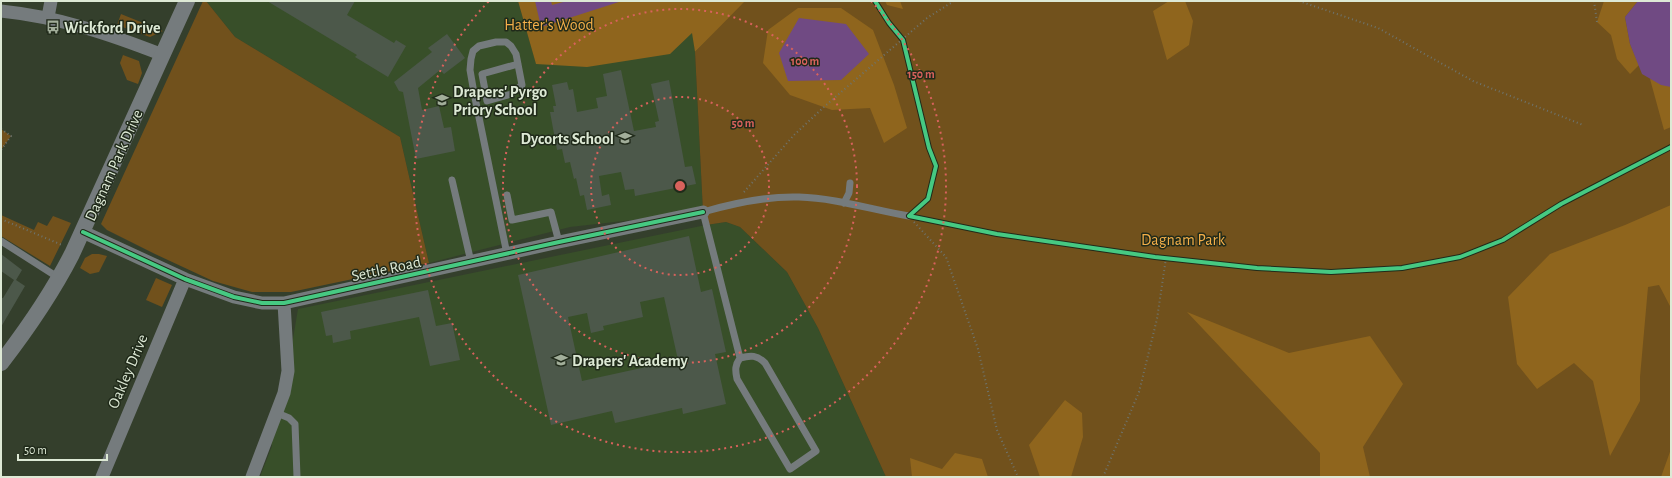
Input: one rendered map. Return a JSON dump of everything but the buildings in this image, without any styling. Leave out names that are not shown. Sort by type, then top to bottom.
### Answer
[{"type":"street","points":[[48,18],[51,1]]},
{"type":"street","name":"Dagnam Park Drive","points":[[1,363],[36,316],[74,251],[187,1]]},
{"type":"street","points":[[1,11],[48,18],[117,37],[163,55]]},
{"type":"street","name":"Settle Road","points":[[83,232],[185,279],[234,297],[262,303],[284,303],[559,242],[703,212]]},
{"type":"street","name":"Oakley Drive","points":[[102,477],[185,279]]},
{"type":"street","points":[[252,477],[284,393],[288,371],[284,303]]},
{"type":"lane","points":[[507,254],[474,93],[470,59],[473,51],[479,46],[496,42],[506,42],[512,46],[516,54],[518,64],[522,85],[511,94],[487,101],[482,74],[518,64]]},
{"type":"lane","points":[[452,180],[471,262]]},
{"type":"lane","points":[[844,203],[850,193],[850,183]]},
{"type":"lane","points":[[507,195],[512,220],[551,212],[559,242]]},
{"type":"lane","points":[[740,358],[749,356],[759,357],[765,363],[816,452],[790,469],[737,379],[736,364],[740,358],[703,212],[734,203],[798,197],[844,203],[909,216]]},
{"type":"lane","points":[[1,241],[59,278]]},
{"type":"lane","points":[[277,413],[289,418],[295,424],[297,477]]},
{"type":"path","points":[[734,203],[794,135],[825,106],[927,18],[954,1]]},
{"type":"path","points":[[1299,1],[1378,28],[1473,81],[1582,125]]},
{"type":"path","points":[[1594,1],[1597,22]]},
{"type":"path","points":[[1,129],[11,136],[1,150]]},
{"type":"path","points":[[909,216],[946,257],[978,349],[997,430],[1018,477]]},
{"type":"path","points":[[1,219],[74,251]]},
{"type":"path","points":[[1102,477],[1139,392],[1157,319],[1166,258]]},
{"type":"shaded area","name":"Drapers' Pyrgo Priory School","points":[[206,1],[518,1],[536,63],[689,5],[695,52],[703,212],[570,227],[429,263],[400,137],[235,37]]},
{"type":"shaded area","points":[[535,1],[551,1],[552,5],[567,1],[622,1],[541,27]]},
{"type":"shaded area","points":[[1638,1],[1671,1],[1671,87],[1661,85],[1642,74],[1630,44],[1625,17]]},
{"type":"shaded area","points":[[799,18],[846,24],[869,54],[841,80],[788,81],[779,53]]},
{"type":"shaded area","name":"Drapers' Academy","points":[[726,222],[740,227],[787,272],[818,328],[886,477],[260,477],[272,446],[269,434],[284,393],[298,309]]},
{"type":"green space","points":[[203,1],[206,1],[235,37],[400,137],[429,263],[291,292],[252,292],[213,281],[107,230],[101,224]]},
{"type":"green space","name":"Hatter's Wood","points":[[518,1],[745,1],[695,52],[692,33],[670,54],[587,67],[536,64]]},
{"type":"green space","name":"Dagnam Park","points":[[710,1],[1671,1],[1671,477],[886,477],[818,328],[787,272],[740,227],[726,222],[706,225],[703,212],[695,52],[716,30]]},
{"type":"green space","points":[[885,1],[900,1],[903,9],[887,5]]},
{"type":"green space","points":[[1169,1],[1185,1],[1193,21],[1189,45],[1167,60],[1153,11]]},
{"type":"green space","points":[[1604,1],[1638,1],[1625,17],[1630,44],[1639,65],[1630,74],[1617,59],[1611,35],[1597,22]]},
{"type":"green space","points":[[798,8],[841,8],[873,30],[894,85],[907,128],[884,143],[870,108],[832,110],[790,95],[763,63],[768,30]]},
{"type":"green space","points":[[121,14],[163,31],[150,37],[117,25]]},
{"type":"green space","points":[[123,55],[139,61],[142,73],[138,84],[127,80],[120,63]]},
{"type":"green space","points":[[1650,79],[1671,82],[1671,127],[1664,130]]},
{"type":"green space","points":[[1,129],[11,136],[1,150]]},
{"type":"green space","points":[[1671,205],[1671,308],[1659,285],[1648,287],[1640,377],[1640,401],[1610,456],[1593,381],[1574,363],[1537,389],[1517,364],[1508,297],[1550,254],[1625,225]]},
{"type":"green space","points":[[1,215],[34,230],[38,222],[47,226],[53,216],[71,223],[50,266],[1,236]]},
{"type":"green space","points":[[92,254],[107,256],[99,272],[90,274],[80,268],[85,258]]},
{"type":"green space","points":[[156,278],[172,285],[162,307],[146,300]]},
{"type":"green space","points":[[1187,312],[1289,353],[1370,336],[1403,384],[1363,447],[1370,477],[1320,477],[1320,453]]},
{"type":"green space","points":[[1065,400],[1082,413],[1083,437],[1071,477],[1040,477],[1029,445]]},
{"type":"green space","points":[[1671,449],[1671,477],[1661,477]]},
{"type":"green space","points":[[955,453],[982,459],[988,477],[912,477],[910,458],[942,469]]},
{"type":"cycle path","points":[[875,1],[889,23],[903,40],[929,148],[936,166],[928,199],[909,216],[997,234],[1155,257],[1257,268],[1331,272],[1402,268],[1460,257],[1503,240],[1561,204],[1671,147]]},
{"type":"cycle path","points":[[83,232],[185,279],[234,297],[262,303],[284,303],[559,242],[703,212]]},
{"type":"place","name":"Wickford Drive","points":[[53,27]]},
{"type":"place","name":"Drapers' Pyrgo Priory School","points":[[442,100]]},
{"type":"place","name":"Dycorts School","points":[[625,138]]},
{"type":"place","name":"Drapers' Academy","points":[[561,360]]}]
